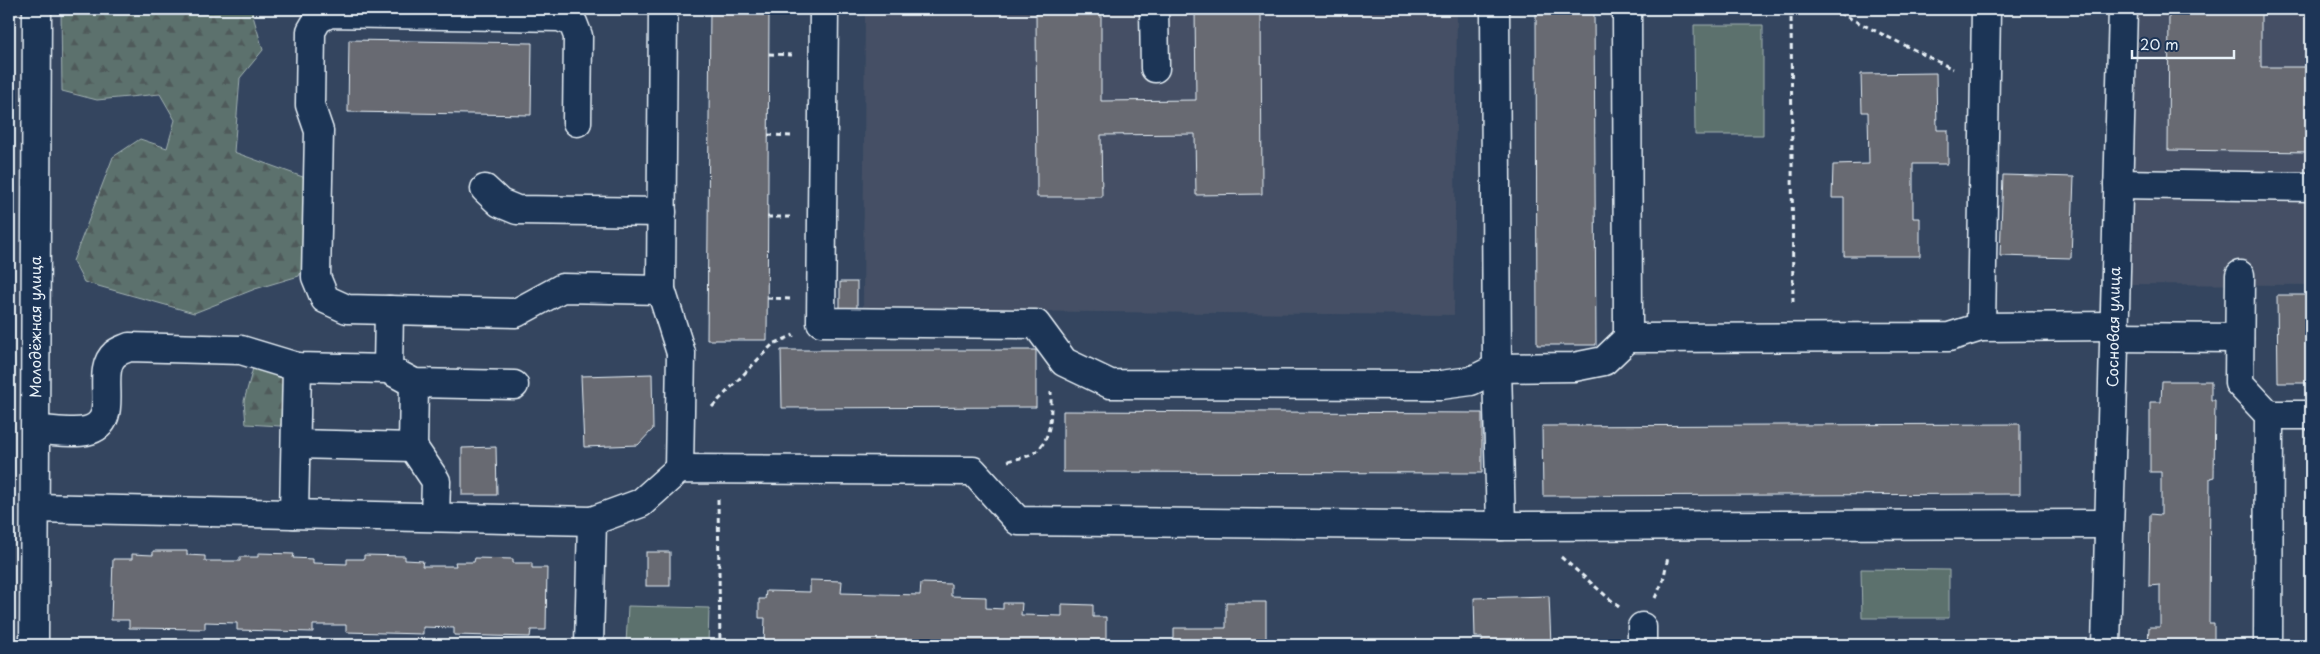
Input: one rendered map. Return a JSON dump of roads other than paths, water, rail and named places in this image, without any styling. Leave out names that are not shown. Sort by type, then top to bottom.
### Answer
[{"type":"street","name":"Молодёжная улица","points":[[34,645],[37,9]]},
{"type":"street","points":[[663,9],[661,290],[681,353],[679,469]]},
{"type":"street","points":[[824,9],[821,322],[1036,324],[1064,362],[1110,384],[1441,385],[1471,381],[1497,368],[1574,368],[1604,361],[1628,338],[1949,337],[1981,327],[2239,338]]},
{"type":"street","points":[[1154,9],[1155,68]]},
{"type":"street","points":[[1495,9],[1497,368],[1513,526]]},
{"type":"street","points":[[1627,9],[1628,338]]},
{"type":"street","points":[[1981,327],[1986,9]]},
{"type":"street","name":"Сосновая улица","points":[[2106,645],[2123,9]]},
{"type":"street","points":[[577,122],[578,36],[572,22],[560,17],[330,13],[318,19],[312,31],[310,105],[319,131],[316,277],[325,299],[346,309],[516,313],[562,288],[661,290]]},
{"type":"street","points":[[2118,184],[2311,186]]},
{"type":"street","points":[[485,189],[500,203],[517,210],[662,212]]},
{"type":"street","points":[[2240,275],[2239,384],[2270,415],[2311,415]]},
{"type":"street","points":[[388,370],[389,310]]},
{"type":"street","points":[[36,430],[86,431],[99,425],[106,411],[107,368],[114,354],[129,348],[241,350],[297,367],[388,370],[414,383],[514,385]]},
{"type":"street","points":[[294,514],[297,367]]},
{"type":"street","points":[[414,383],[413,447],[436,481],[435,517]]},
{"type":"street","points":[[2268,645],[2270,415]]},
{"type":"street","points":[[296,444],[413,447]]},
{"type":"street","points":[[36,508],[592,521],[641,503],[679,469],[718,469],[973,471],[1018,521],[1513,526],[2109,524]]},
{"type":"street","points":[[589,645],[592,521]]}]
